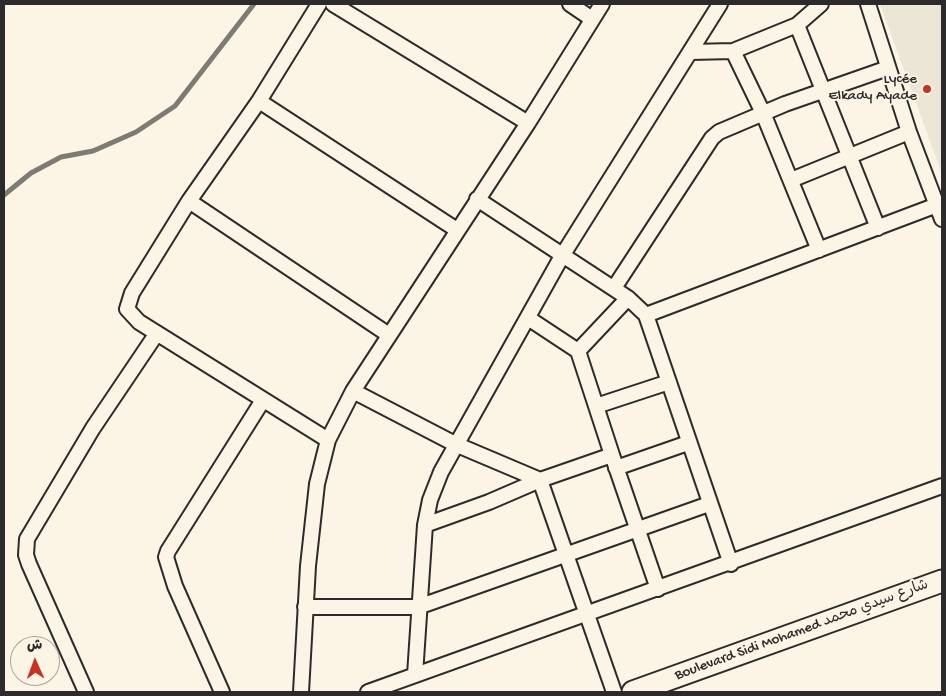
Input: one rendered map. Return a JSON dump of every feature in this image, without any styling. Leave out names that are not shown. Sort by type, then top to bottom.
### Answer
[{"type":"main road","name":"Boulevard Sidi Mohamed شارع سيدي محمد","points":[[633,692],[942,581]]},
{"type":"street","points":[[319,4],[260,101],[189,201],[128,303],[127,310],[130,315],[157,333],[328,440]]},
{"type":"street","points":[[333,4],[528,123]]},
{"type":"street","points":[[570,4],[592,19]]},
{"type":"street","points":[[301,692],[308,566],[317,484],[328,440],[353,391],[528,123],[602,4]]},
{"type":"street","points":[[415,675],[418,607],[425,526],[430,500],[455,444],[562,256],[720,4]]},
{"type":"street","points":[[691,52],[733,51],[797,25],[821,4]]},
{"type":"street","points":[[868,4],[910,132],[942,219]]},
{"type":"street","points":[[797,25],[878,228]]},
{"type":"street","points":[[733,51],[763,113],[819,250]]},
{"type":"street","points":[[614,288],[712,138],[730,125],[888,68]]},
{"type":"street","points":[[260,101],[457,230]]},
{"type":"street","points":[[791,180],[910,132]]},
{"type":"street","points":[[477,199],[614,288],[646,315],[688,443],[731,564]]},
{"type":"street","points":[[189,201],[389,335]]},
{"type":"street","points":[[646,315],[937,205]]},
{"type":"street","points":[[578,351],[628,298]]},
{"type":"street","points":[[528,318],[578,351],[658,589]]},
{"type":"street","points":[[86,692],[29,564],[26,555],[26,539],[93,428],[157,333]]},
{"type":"street","points":[[596,406],[669,382]]},
{"type":"street","points":[[353,391],[455,444],[540,480],[564,554],[614,692]]},
{"type":"street","points":[[222,692],[175,586],[166,557],[263,400]]},
{"type":"street","points":[[425,526],[540,480],[688,443]]},
{"type":"street","points":[[368,692],[731,564],[942,486]]},
{"type":"street","points":[[305,608],[418,607],[709,504]]},
{"type":"shaded area","name":"Lycée Elkady Ayade","points":[[880,4],[942,4],[942,174]]},
{"type":"waterway","points":[[4,195],[31,173],[61,157],[93,151],[136,132],[175,106],[254,4]]},
{"type":"place","name":"Lycée Elkady Ayade","points":[[927,89]]}]
